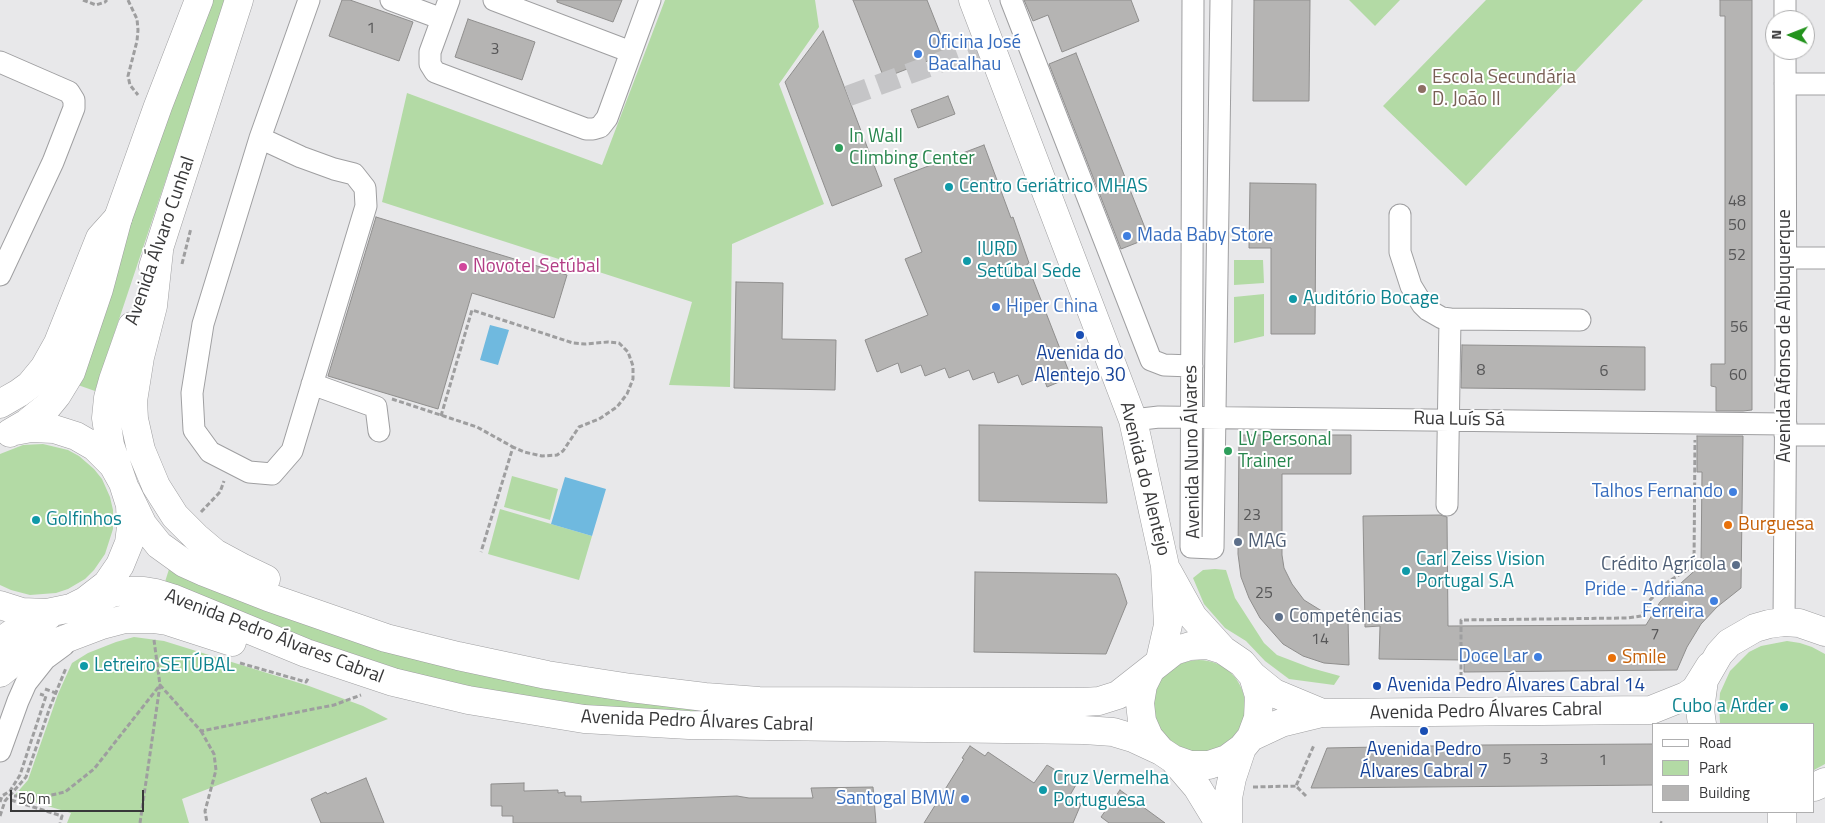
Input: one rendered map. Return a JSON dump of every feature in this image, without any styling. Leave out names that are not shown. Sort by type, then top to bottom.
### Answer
[{"type":"main road","points":[[5,435],[48,406],[57,395],[70,372],[99,289],[118,218],[158,106],[199,0]]},
{"type":"main road","name":"Avenida Álvaro Cunhal","points":[[125,487],[108,436],[106,418],[108,398],[115,372],[159,251],[240,0]]},
{"type":"main road","name":"Avenida do Alentejo","points":[[973,0],[1133,420],[1165,566],[1168,625],[1156,665]]},
{"type":"main road","points":[[0,404],[30,385],[44,368],[58,343],[100,238],[118,218]]},
{"type":"main road","points":[[159,251],[153,306],[135,386],[133,401],[134,419],[149,472],[175,516],[215,553],[241,567],[282,586],[382,623],[417,641],[458,656]]},
{"type":"main road","points":[[0,642],[24,625],[68,609],[85,601],[100,590],[112,578],[120,565],[129,543],[131,527],[130,506],[125,487],[107,458],[94,447],[76,436],[54,429],[39,428],[5,435]]},
{"type":"main road","name":"Avenida Pedro Álvares Cabral","points":[[125,487],[142,525],[163,549],[184,562],[268,598],[386,638],[458,656],[555,676],[705,697],[790,702],[1084,702],[1099,701],[1118,695],[1174,651],[1190,646],[1207,645],[1223,650],[1242,663],[1252,676],[1274,693],[1322,713]]},
{"type":"main road","name":"Avenida do Alentejo","points":[[1165,566],[1193,617],[1223,650]]},
{"type":"main road","name":"Avenida Pedro Álvares Cabral","points":[[68,609],[112,593],[124,591],[144,591],[162,594],[299,650],[365,685],[584,719],[646,724],[1114,732],[1133,738],[1190,765],[1209,765],[1227,759],[1246,743],[1281,723],[1322,713],[1651,710],[1685,723]]},
{"type":"main road","points":[[0,605],[29,613],[47,614],[68,609]]},
{"type":"main road","points":[[0,673],[23,656],[92,629],[125,619],[153,619],[167,621],[365,685]]},
{"type":"main road","points":[[1702,723],[1701,695],[1704,680],[1710,666],[1729,643],[1741,634],[1755,628],[1784,622],[1813,627],[1825,632]]},
{"type":"main road","points":[[1156,665],[1143,685],[1140,703],[1142,721],[1149,737],[1197,787],[1219,823]]},
{"type":"main road","name":"Avenida Pedro Álvares Cabral","points":[[1651,710],[1686,696],[1695,690],[1710,666]]},
{"type":"main road","name":"Avenida Pedro Álvares Cabral","points":[[1246,743],[1258,718],[1259,710],[1259,696],[1252,676]]},
{"type":"main road","points":[[1228,823],[1228,798],[1246,743]]},
{"type":"street","points":[[260,138],[301,157],[354,174],[365,188],[366,206],[292,451],[272,474],[248,472],[210,452],[194,430],[192,393],[203,324],[260,138],[309,0]]},
{"type":"street","points":[[391,0],[445,9],[431,47],[430,64],[437,74],[593,130],[600,127],[607,118],[650,0]]},
{"type":"street","points":[[494,0],[631,52]]},
{"type":"street","points":[[1011,0],[1151,360],[1164,365],[1192,366]]},
{"type":"street","name":"Avenida Nuno Álvares","points":[[1193,0],[1191,547],[1212,548],[1221,0]]},
{"type":"street","name":"Avenida Afonso de Albuquerque","points":[[1784,622],[1786,429],[1785,60]]},
{"type":"street","points":[[0,62],[70,92],[74,100],[74,108],[53,162],[0,275]]},
{"type":"street","points":[[1785,84],[1825,84]]},
{"type":"street","points":[[1400,215],[1400,252],[1411,286],[1428,310],[1442,318],[1450,319],[1580,320]]},
{"type":"street","points":[[1786,258],[1825,258]]},
{"type":"street","points":[[1447,505],[1450,319]]},
{"type":"street","points":[[312,384],[376,407],[379,431]]},
{"type":"street","name":"Rua Luís Sá","points":[[1133,420],[1158,417],[1449,420],[1786,429],[1825,435]]},
{"type":"street","points":[[0,751],[22,691],[35,670],[55,650],[92,629]]},
{"type":"path","points":[[82,0],[96,5],[106,0]]},
{"type":"path","points":[[128,0],[136,19],[138,30],[128,76],[130,85],[139,95]]},
{"type":"path","points":[[387,398],[441,416],[477,427],[524,452],[542,456],[557,455],[563,451],[579,427],[617,407],[627,394],[633,379],[633,366],[628,352],[619,343],[573,343],[472,310],[441,416]]},
{"type":"path","points":[[1461,677],[1461,620],[1627,618],[1641,616],[1649,601],[1669,581],[1694,566],[1695,432]]},
{"type":"path","points":[[481,552],[513,447]]},
{"type":"path","points":[[200,514],[220,492],[232,464]]},
{"type":"path","points":[[140,823],[160,685],[154,637],[159,637]]},
{"type":"path","points":[[0,816],[5,801],[26,776],[50,707],[70,661]]},
{"type":"path","points":[[237,662],[306,682],[309,677]]},
{"type":"path","points":[[160,685],[201,731],[214,754],[216,770],[205,810],[207,823]]},
{"type":"path","points":[[14,796],[47,796],[65,792],[94,769],[160,685]]},
{"type":"path","points":[[201,731],[334,706],[365,685]]},
{"type":"path","points":[[0,802],[2,796],[10,791],[20,775],[46,696],[37,693]]},
{"type":"path","points":[[1296,786],[1314,745]]},
{"type":"path","points":[[1245,788],[1296,786],[1306,796]]},
{"type":"path","points":[[11,800],[62,816],[60,823]]},
{"type":"green space","points":[[210,0],[226,0],[95,391],[75,384],[149,165]]},
{"type":"green space","points":[[665,0],[815,0],[819,27],[779,84],[824,204],[732,244],[730,387],[669,385],[692,302],[382,202],[407,93],[602,165]]},
{"type":"green space","points":[[1349,0],[1400,0],[1375,26]]},
{"type":"green space","points":[[1486,0],[1643,0],[1466,186],[1383,106]]},
{"type":"green space","points":[[1234,260],[1263,260],[1264,283],[1234,285]]},
{"type":"green space","points":[[1264,294],[1264,336],[1234,343],[1234,297]]},
{"type":"green space","points":[[43,444],[68,450],[79,456],[94,469],[102,479],[110,497],[113,510],[113,529],[105,554],[85,579],[68,589],[56,593],[30,595],[0,585],[0,454],[23,445]]},
{"type":"green space","points":[[512,476],[558,489],[550,520],[504,507]]},
{"type":"green space","points":[[500,509],[592,536],[579,580],[488,554]]},
{"type":"green space","points":[[170,566],[258,606],[755,714],[662,713],[563,705],[488,693],[360,660],[164,585]]},
{"type":"green space","points":[[1203,570],[1226,570],[1235,598],[1264,643],[1277,655],[1311,668],[1340,676],[1334,685],[1289,679],[1265,661],[1246,641],[1225,628],[1204,604],[1193,578]]},
{"type":"green space","points":[[134,637],[164,641],[309,686],[363,706],[388,719],[182,799],[189,823],[67,823],[71,813],[14,796],[28,780],[58,694],[72,663],[88,653]]},
{"type":"green space","points":[[1787,641],[1812,647],[1825,654],[1825,764],[1815,769],[1815,723],[1720,723],[1720,693],[1730,671],[1749,652],[1761,646]]},
{"type":"green space","points":[[1199,660],[1217,663],[1232,673],[1242,688],[1245,706],[1242,724],[1232,739],[1217,749],[1199,752],[1181,749],[1166,739],[1156,724],[1153,706],[1156,688],[1166,673],[1181,663]]},
{"type":"water","points":[[490,325],[509,330],[498,365],[480,360]]},
{"type":"water","points":[[565,477],[606,489],[592,536],[551,524]]},
{"type":"building","points":[[342,0],[350,0],[413,22],[399,61],[329,36]]},
{"type":"building","points":[[557,0],[622,0],[613,22],[557,2]]},
{"type":"building","points":[[853,0],[927,0],[948,53],[884,78]]},
{"type":"building","points":[[1024,0],[1131,0],[1139,21],[1062,52],[1048,15],[1033,21]]},
{"type":"building","points":[[1254,0],[1310,0],[1309,101],[1253,101]]},
{"type":"building","points":[[1720,0],[1752,0],[1752,410],[1743,411],[1716,411],[1716,387],[1711,386],[1711,364],[1725,364],[1725,16],[1720,16]]},
{"type":"building","points":[[468,19],[535,42],[522,80],[455,57]]},
{"type":"building","name":"In Wall Climbing Center","points":[[823,31],[882,186],[832,206],[785,82]]},
{"type":"building","points":[[1076,53],[1149,238],[1121,249],[1049,64]]},
{"type":"building","points":[[948,96],[955,114],[918,128],[911,110]]},
{"type":"building","points":[[984,145],[1011,218],[1013,217],[1029,263],[1027,264],[1071,377],[1047,387],[1043,376],[1022,385],[1018,375],[998,383],[994,372],[973,380],[969,370],[949,378],[945,368],[925,376],[921,365],[901,373],[898,363],[877,372],[865,340],[928,315],[905,259],[922,252],[894,179]]},
{"type":"building","points":[[1250,183],[1316,184],[1315,334],[1271,334],[1271,248],[1249,248]]},
{"type":"building","points":[[376,217],[567,275],[554,318],[472,293],[438,409],[328,376]]},
{"type":"building","points":[[736,282],[783,283],[782,339],[836,340],[835,390],[734,388]]},
{"type":"building","points":[[1462,345],[1645,347],[1645,390],[1461,388]]},
{"type":"building","points":[[979,425],[1102,427],[1107,503],[979,501]]},
{"type":"building","points":[[1239,435],[1351,435],[1351,474],[1282,474],[1282,555],[1284,568],[1292,584],[1304,600],[1325,613],[1348,617],[1349,665],[1324,663],[1303,656],[1283,644],[1260,618],[1249,598],[1241,577],[1238,554]]},
{"type":"building","points":[[1697,436],[1743,436],[1741,588],[1717,607],[1701,624],[1687,647],[1677,670],[1464,672],[1464,660],[1379,659],[1380,626],[1365,627],[1363,516],[1440,515],[1447,517],[1448,626],[1646,625],[1660,602],[1701,565],[1702,472],[1697,472]]},
{"type":"building","points":[[975,572],[1116,574],[1127,603],[1106,654],[974,652]]},
{"type":"building","points":[[1652,744],[1652,785],[1311,788],[1327,748]]},
{"type":"building","points":[[970,746],[985,756],[988,752],[1034,783],[1047,765],[1077,783],[1069,797],[1081,804],[1073,823],[924,823],[964,759],[962,758]]},
{"type":"building","points":[[366,778],[384,823],[321,823],[311,799]]},
{"type":"building","points":[[524,783],[524,791],[558,790],[558,793],[565,792],[565,796],[581,796],[581,802],[737,796],[749,798],[813,798],[811,788],[873,787],[876,823],[513,823],[513,816],[502,816],[502,806],[491,806],[491,784]]},
{"type":"building","points":[[1120,790],[1165,823],[1109,823],[1101,817]]},
{"type":"tunnel","points":[[848,96],[990,44]]},
{"type":"place","name":"Oficina José Bacalhau","points":[[918,54]]},
{"type":"place","name":"Escola Secundária D. João II","points":[[1422,89]]},
{"type":"place","name":"In Wall Climbing Center","points":[[839,148]]},
{"type":"place","name":"Centro Geriátrico MHAS","points":[[949,187]]},
{"type":"place","name":"Mada Baby Store","points":[[1127,236]]},
{"type":"place","name":"IURD Setúbal Sede","points":[[967,261]]},
{"type":"place","name":"Novotel Setúbal","points":[[463,267]]},
{"type":"place","name":"Auditório Bocage","points":[[1293,299]]},
{"type":"place","name":"Hiper China","points":[[996,307]]},
{"type":"place","name":"Avenida do Alentejo 30","points":[[1080,335]]},
{"type":"place","name":"LV Personal Trainer","points":[[1228,451]]},
{"type":"place","name":"Talhos Fernando","points":[[1733,492]]},
{"type":"place","name":"Golfinhos","points":[[36,520]]},
{"type":"place","name":"Burguesa","points":[[1728,525]]},
{"type":"place","name":"MAG","points":[[1238,542]]},
{"type":"place","name":"Crédito Agrícola","points":[[1736,565]]},
{"type":"place","name":"Carl Zeiss Vision Portugal S.A","points":[[1406,571]]},
{"type":"place","name":"Pride - Adriana Ferreira","points":[[1714,601]]},
{"type":"place","name":"Competências","points":[[1279,617]]},
{"type":"place","name":"Doce Lar","points":[[1538,657]]},
{"type":"place","name":"Smile","points":[[1612,658]]},
{"type":"place","name":"Letreiro SETÚBAL","points":[[84,666]]},
{"type":"place","name":"Avenida Pedro Álvares Cabral 14","points":[[1377,686]]},
{"type":"place","name":"Cubo a Arder","points":[[1784,707]]},
{"type":"place","name":"Avenida Pedro Álvares Cabral 7","points":[[1424,731]]},
{"type":"place","name":"Cruz Vermelha Portuguesa","points":[[1043,790]]},
{"type":"place","name":"Santogal BMW","points":[[965,799]]}]
